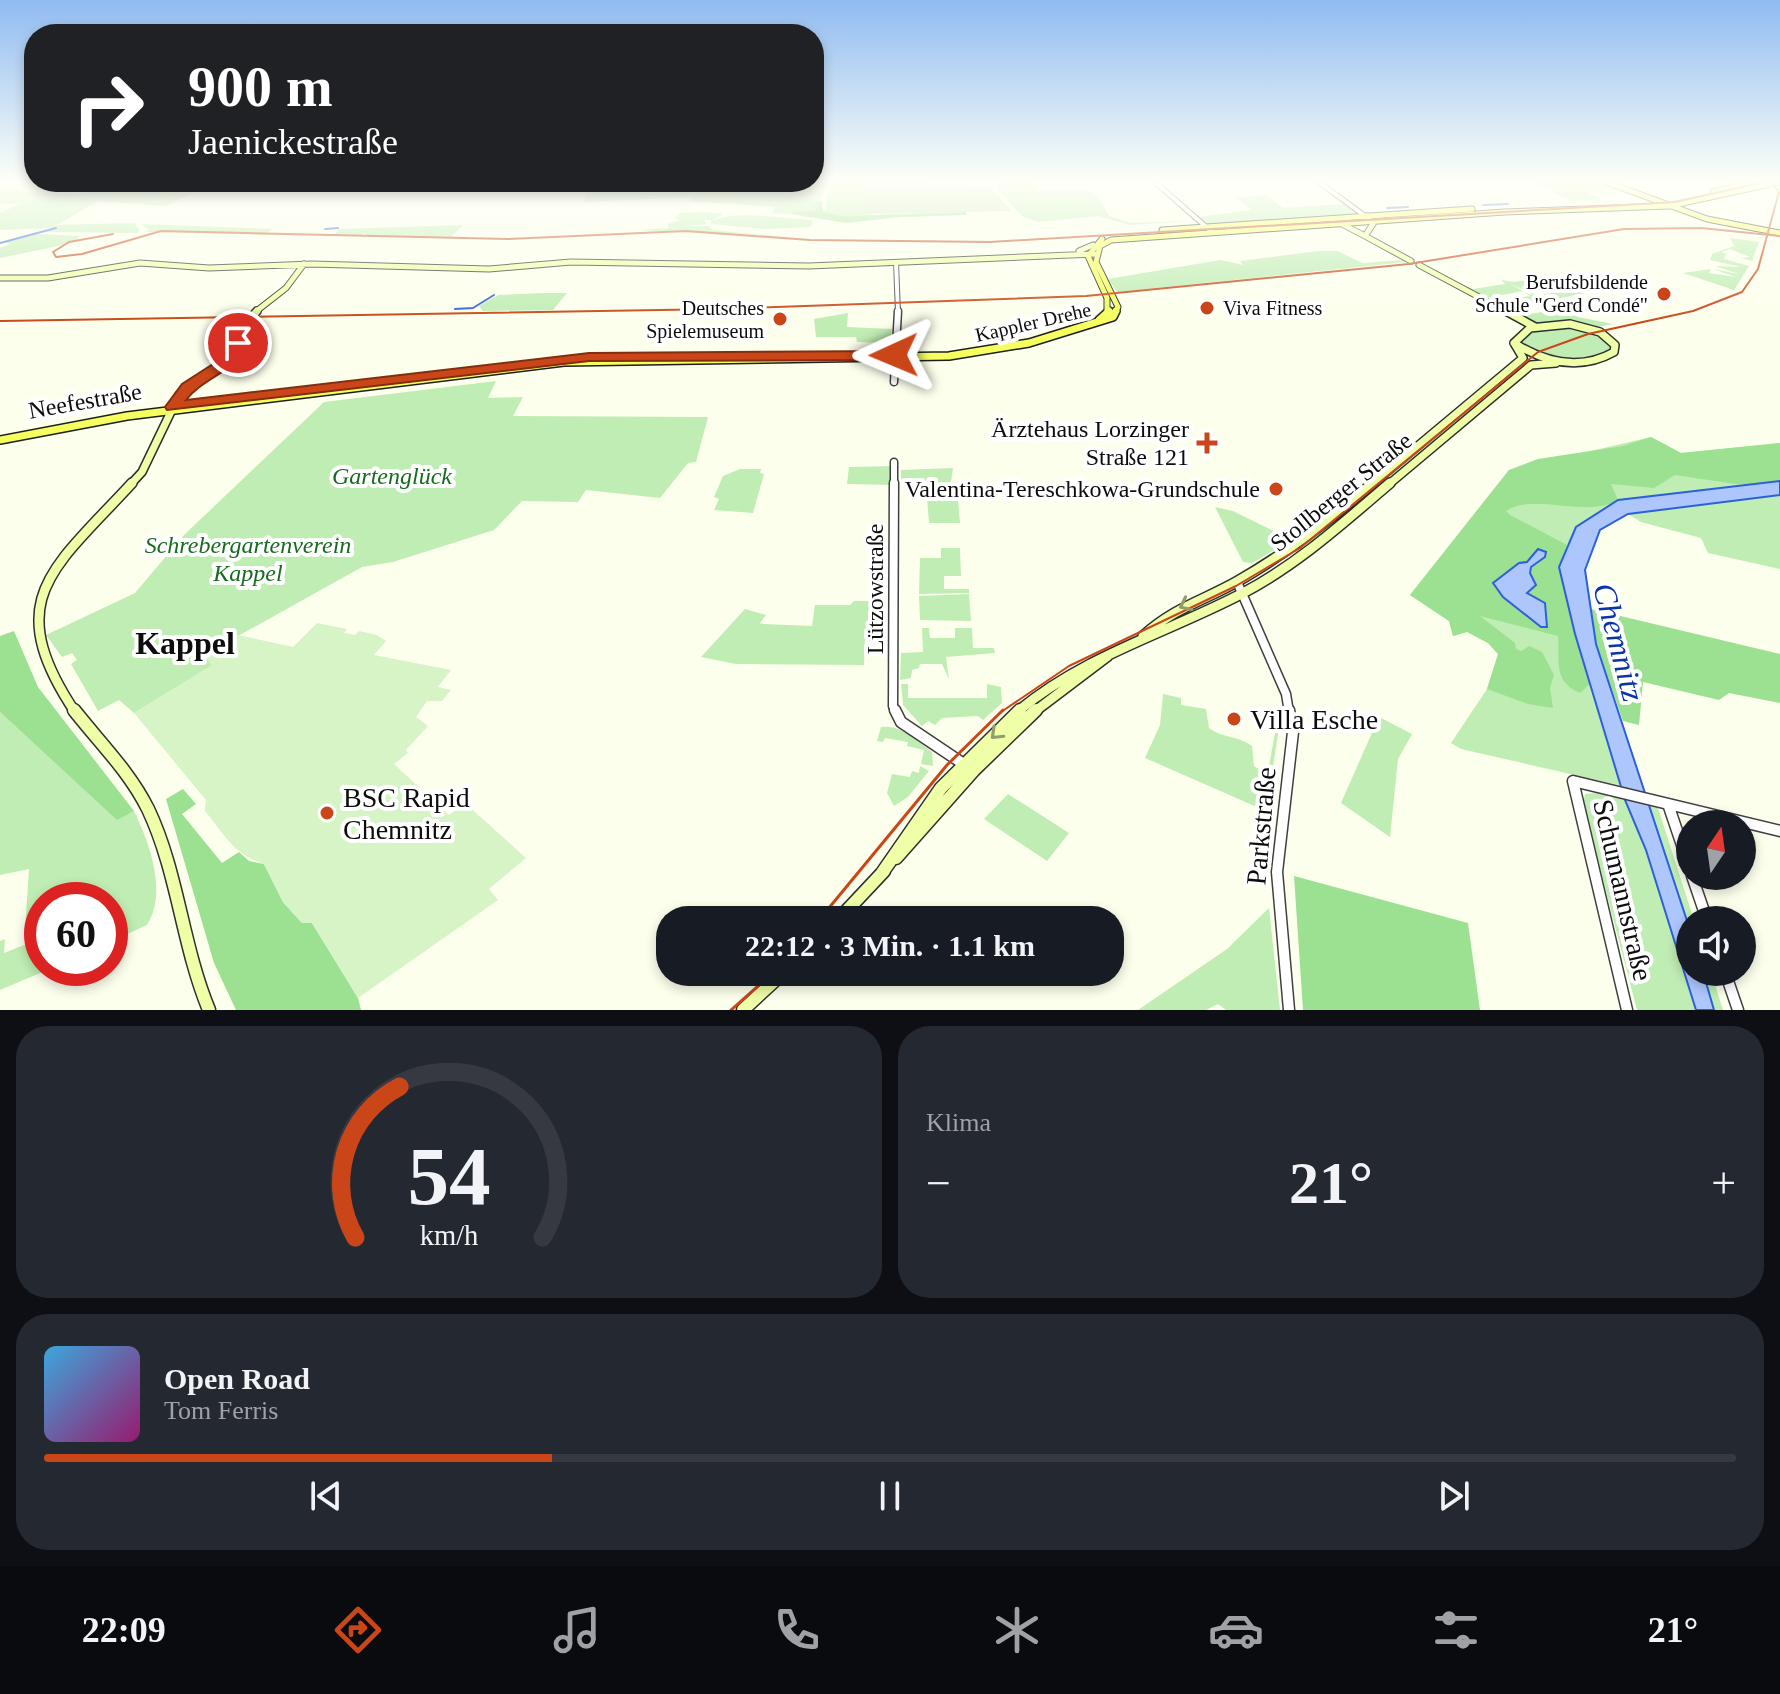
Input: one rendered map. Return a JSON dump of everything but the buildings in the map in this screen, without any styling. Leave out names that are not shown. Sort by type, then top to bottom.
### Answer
[{"type":"main road","points":[[1071,253],[1113,235],[1156,229]]},
{"type":"main road","points":[[1092,254],[1102,243],[1114,239],[1253,229]]},
{"type":"main road","points":[[1352,229],[1411,261]]},
{"type":"main road","points":[[1365,236],[1368,229]]},
{"type":"main road","points":[[1092,254],[1093,245]]},
{"type":"main road","points":[[0,278],[59,276],[134,263],[209,268],[304,264],[489,269],[557,262],[809,266],[1092,254]]},
{"type":"main road","name":"Kappler Drehe","points":[[940,356],[1008,344],[1105,317],[1110,311],[1110,304],[1090,270],[1092,254]]},
{"type":"main road","points":[[209,1010],[181,927],[162,847],[148,810],[123,768],[49,680],[30,626],[31,604],[39,585],[142,472],[184,391],[238,354],[241,348],[236,336],[244,322],[286,288],[304,264]]},
{"type":"main road","points":[[1419,265],[1535,327]]},
{"type":"main road","points":[[1555,324],[1584,327],[1606,335],[1615,345],[1610,355],[1597,361],[1556,363],[1539,359],[1514,343],[1521,332],[1535,327],[1555,324]]},
{"type":"main road","name":"Stollberger Straße","points":[[1139,639],[1166,615],[1237,582],[1310,536],[1523,358],[1514,343]]},
{"type":"main road","name":"Neefestraße","points":[[0,438],[172,409],[573,362],[940,356]]},
{"type":"main road","name":"Stollberger Straße","points":[[851,906],[882,873],[968,767],[1037,694],[1139,639],[1242,594],[1308,552],[1531,365],[1556,363]]},
{"type":"main road","points":[[743,1010],[769,986]]},
{"type":"street","points":[[1208,229],[1212,232]]},
{"type":"street","points":[[894,382],[899,300],[896,262]]},
{"type":"street","name":"Lützowstraße","points":[[894,462],[895,716],[968,767]]},
{"type":"street","name":"Parkstraße","points":[[1237,582],[1286,694],[1293,732],[1277,872],[1289,1010]]},
{"type":"street","name":"Schumannstraße","points":[[1627,1010],[1573,781],[1668,804]]},
{"type":"street","points":[[1668,804],[1780,831]]},
{"type":"street","points":[[1668,804],[1676,828]]},
{"type":"street","points":[[1730,986],[1738,1010]]},
{"type":"green space","points":[[48,229],[140,230],[138,233],[43,232],[39,234],[80,236],[73,243],[0,258],[0,248],[10,244],[2,242]]},
{"type":"green space","points":[[274,229],[264,234],[324,236],[145,232]]},
{"type":"green space","points":[[338,229],[459,229],[451,237],[370,237],[364,233],[361,235],[364,236],[335,235]]},
{"type":"green space","points":[[712,229],[817,240],[639,230]]},
{"type":"green space","points":[[1730,238],[1759,242],[1752,261],[1741,258],[1750,257],[1730,249],[1722,252],[1726,254],[1724,259],[1749,266],[1734,290],[1683,273],[1711,269],[1709,273],[1736,277],[1713,269],[1739,274],[1715,266],[1741,267],[1710,260],[1712,254],[1734,246]]},
{"type":"green space","points":[[1337,251],[1363,263],[1407,262],[1117,292],[1108,279],[1220,260],[1244,265],[1240,261]]},
{"type":"green space","points":[[1545,277],[1558,285],[1526,291],[1511,284],[1523,291],[1486,298],[1464,286],[1473,289],[1505,284],[1502,280],[1514,282]]},
{"type":"green space","points":[[1570,285],[1585,293],[1551,300],[1578,317],[1613,324],[1597,327],[1564,321],[1533,323],[1513,313],[1523,315],[1556,310],[1549,305],[1554,304],[1536,306],[1536,296],[1533,306],[1509,311],[1488,299],[1497,302],[1530,296],[1525,293],[1533,295],[1529,292],[1539,295],[1571,290],[1565,286]]},
{"type":"green space","points":[[567,293],[553,310],[483,311],[479,306],[498,295]]},
{"type":"green space","points":[[848,313],[847,327],[892,329],[890,343],[857,342],[856,337],[816,337],[814,319]]},
{"type":"green space","points":[[1555,324],[1606,335],[1614,352],[1566,364],[1514,343],[1521,332]]},
{"type":"green space","points":[[496,381],[488,398],[523,397],[513,416],[708,417],[696,462],[688,463],[660,498],[586,490],[578,502],[522,501],[494,530],[393,562],[362,567],[204,655],[213,665],[134,713],[119,700],[98,711],[71,664],[77,660],[72,653],[62,657],[46,635],[135,593],[184,535],[324,402]]},
{"type":"green space","points":[[1478,398],[1484,400],[1300,555],[1291,550]]},
{"type":"green space","points":[[1651,437],[1681,453],[1780,443],[1780,481],[1618,500],[1576,527],[1567,546],[1575,634],[1623,786],[1461,749],[1451,743],[1487,689],[1498,654],[1488,643],[1467,632],[1453,636],[1449,621],[1410,595],[1509,470]]},
{"type":"green space","points":[[1651,437],[1681,453],[1780,443],[1780,481],[1749,486],[1675,475],[1654,488],[1611,484],[1618,500],[1605,505],[1531,504],[1506,511],[1567,545],[1559,567],[1591,683],[1580,693],[1565,682],[1559,669],[1558,636],[1480,616],[1515,643],[1516,649],[1521,651],[1529,646],[1542,652],[1554,675],[1550,688],[1553,708],[1528,704],[1487,689],[1498,654],[1488,643],[1467,632],[1453,636],[1449,621],[1410,595],[1509,470],[1538,459],[1623,446]],"holes":[[[1539,549],[1530,573],[1536,582],[1527,593],[1546,607],[1541,627],[1503,597],[1495,580],[1519,564],[1527,563]]]},
{"type":"green space","points":[[894,466],[894,485],[847,484],[849,467]]},
{"type":"green space","points":[[953,468],[951,482],[975,483],[978,500],[958,500],[960,523],[929,523],[926,485],[901,484],[901,470]]},
{"type":"green space","points":[[740,469],[761,469],[760,473],[764,474],[753,513],[714,510],[719,499],[714,497],[723,476]]},
{"type":"green space","points":[[1780,495],[1780,569],[1708,553],[1701,538],[1641,522],[1628,514]]},
{"type":"green space","points":[[1215,507],[1233,511],[1292,540],[1252,563],[1243,562]]},
{"type":"green space","points":[[941,548],[960,548],[961,576],[944,576],[944,589],[969,589],[969,593],[919,594],[920,558],[941,558]]},
{"type":"green space","points":[[969,594],[971,621],[920,620],[919,596]]},
{"type":"green space","points":[[854,601],[869,601],[869,634],[865,636],[864,665],[736,664],[701,657],[745,609],[766,615],[760,623],[763,624],[812,626],[815,605],[850,605]]},
{"type":"green space","points":[[1591,609],[1780,654],[1780,703],[1729,693],[1719,700],[1643,682],[1639,725],[1623,721],[1596,644]]},
{"type":"green space","name":"BSC Rapid Chemnitz","points":[[317,623],[347,629],[344,633],[355,635],[359,631],[377,635],[386,641],[374,655],[451,670],[438,687],[451,690],[442,701],[427,701],[416,717],[428,726],[406,750],[408,753],[394,764],[449,815],[465,803],[526,858],[489,889],[498,900],[358,998],[312,923],[302,923],[283,902],[264,864],[245,855],[224,836],[205,811],[206,800],[134,713],[212,665],[203,655],[238,635],[293,647]]},
{"type":"green space","points":[[922,628],[929,628],[930,638],[955,638],[955,628],[972,628],[973,648],[994,648],[995,653],[946,657],[949,679],[942,664],[920,664],[919,668],[912,670],[911,678],[900,680],[901,653],[923,652]]},
{"type":"green space","points":[[14,631],[38,687],[134,811],[117,820],[0,712],[0,636]]},
{"type":"green space","points":[[901,684],[908,684],[908,698],[987,698],[987,684],[1001,687],[1002,703],[983,720],[978,716],[942,718],[935,725],[928,721],[922,726],[903,705]]},
{"type":"green space","points":[[1163,694],[1181,698],[1181,705],[1206,709],[1209,728],[1252,746],[1254,766],[1265,773],[1268,771],[1276,728],[1279,728],[1266,811],[1145,758],[1160,725]]},
{"type":"green space","points":[[0,712],[117,819],[134,811],[154,867],[156,898],[147,925],[128,934],[128,882],[28,882],[29,869],[0,875]]},
{"type":"green space","points":[[1379,717],[1412,734],[1398,759],[1390,837],[1341,803]]},
{"type":"green space","points":[[881,727],[902,730],[914,738],[932,752],[933,766],[921,764],[924,750],[907,746],[908,742],[885,738],[883,742],[877,741]]},
{"type":"green space","points":[[920,766],[929,771],[908,797],[894,806],[887,793],[892,774],[910,777],[912,771],[919,773]]},
{"type":"green space","points":[[183,789],[196,804],[182,814],[222,863],[239,852],[249,861],[264,864],[283,902],[302,923],[312,923],[358,998],[361,1010],[236,1010],[214,963],[166,799]]},
{"type":"green space","points":[[1596,793],[1658,808],[1676,864],[1676,890],[1684,890],[1690,906],[1676,906],[1676,986],[1715,986],[1723,1010],[1637,1010],[1583,804],[1585,794]]},
{"type":"green space","points":[[1008,794],[1069,833],[1047,861],[984,819]]},
{"type":"green space","points":[[1294,876],[1468,923],[1480,1010],[1303,1010]]},
{"type":"green space","points":[[1269,908],[1280,1010],[1226,1010],[1218,1004],[1206,1010],[1138,1010],[1227,949]]},
{"type":"green space","points":[[5,939],[4,953],[24,945],[24,980],[0,990],[0,941]]},
{"type":"water","points":[[1780,481],[1780,495],[1628,514],[1600,530],[1585,570],[1596,644],[1682,906],[1676,906],[1676,946],[1646,850],[1625,800],[1575,634],[1559,567],[1576,527],[1618,500]]},
{"type":"water","points":[[1538,549],[1546,552],[1545,557],[1531,567],[1530,573],[1536,585],[1527,593],[1545,603],[1547,627],[1541,627],[1503,597],[1493,583],[1519,563],[1527,562]]},
{"type":"water","points":[[1688,986],[1707,986],[1714,1010],[1696,1010]]},
{"type":"waterway","points":[[0,243],[52,229]]},
{"type":"waterway","points":[[455,309],[473,308],[494,295]]},
{"type":"tram line","points":[[113,234],[69,242],[53,252],[56,257],[82,254],[161,231],[508,239],[686,231],[810,240],[990,242],[1210,229]]},
{"type":"tram line","points":[[1001,712],[1069,666],[1236,586],[1300,548],[1538,352],[1588,334],[1693,311],[1742,292],[1758,269],[1769,229]]},
{"type":"tram line","points":[[831,906],[947,765],[1003,710]]},
{"type":"tram line","points":[[731,1010],[758,986]]},
{"type":"railway","points":[[0,321],[721,309],[1086,296],[1409,264],[1623,229]]},
{"type":"railway","points":[[1712,229],[1780,236]]},
{"type":"place","name":"Berufsbildende Schule \"Gerd Condé\"","points":[[1664,294]]},
{"type":"place","name":"Viva Fitness","points":[[1207,308]]},
{"type":"place","name":"Deutsches Spielemuseum","points":[[780,319]]},
{"type":"place","name":"Ärztehaus Lorzinger Straße 121","points":[[1207,443]]},
{"type":"place","name":"Valentina-Tereschkowa-Grundschule","points":[[1276,489]]},
{"type":"place","name":"Villa Esche","points":[[1234,719]]},
{"type":"place","name":"BSC Rapid Chemnitz","points":[[327,813]]},
{"type":"district","name":"Kappel","points":[[185,643]]},
{"type":"route","points":[[238,343],[241,348],[236,356],[188,387],[173,407],[589,357],[894,355]]},
{"type":"park label","name":"Gartenglück","points":[[392,476]]},
{"type":"park label","name":"Schrebergartenverein Kappel","points":[[248,559]]},
{"type":"water label","name":"Chemnitz","points":[[1619,642]]}]
